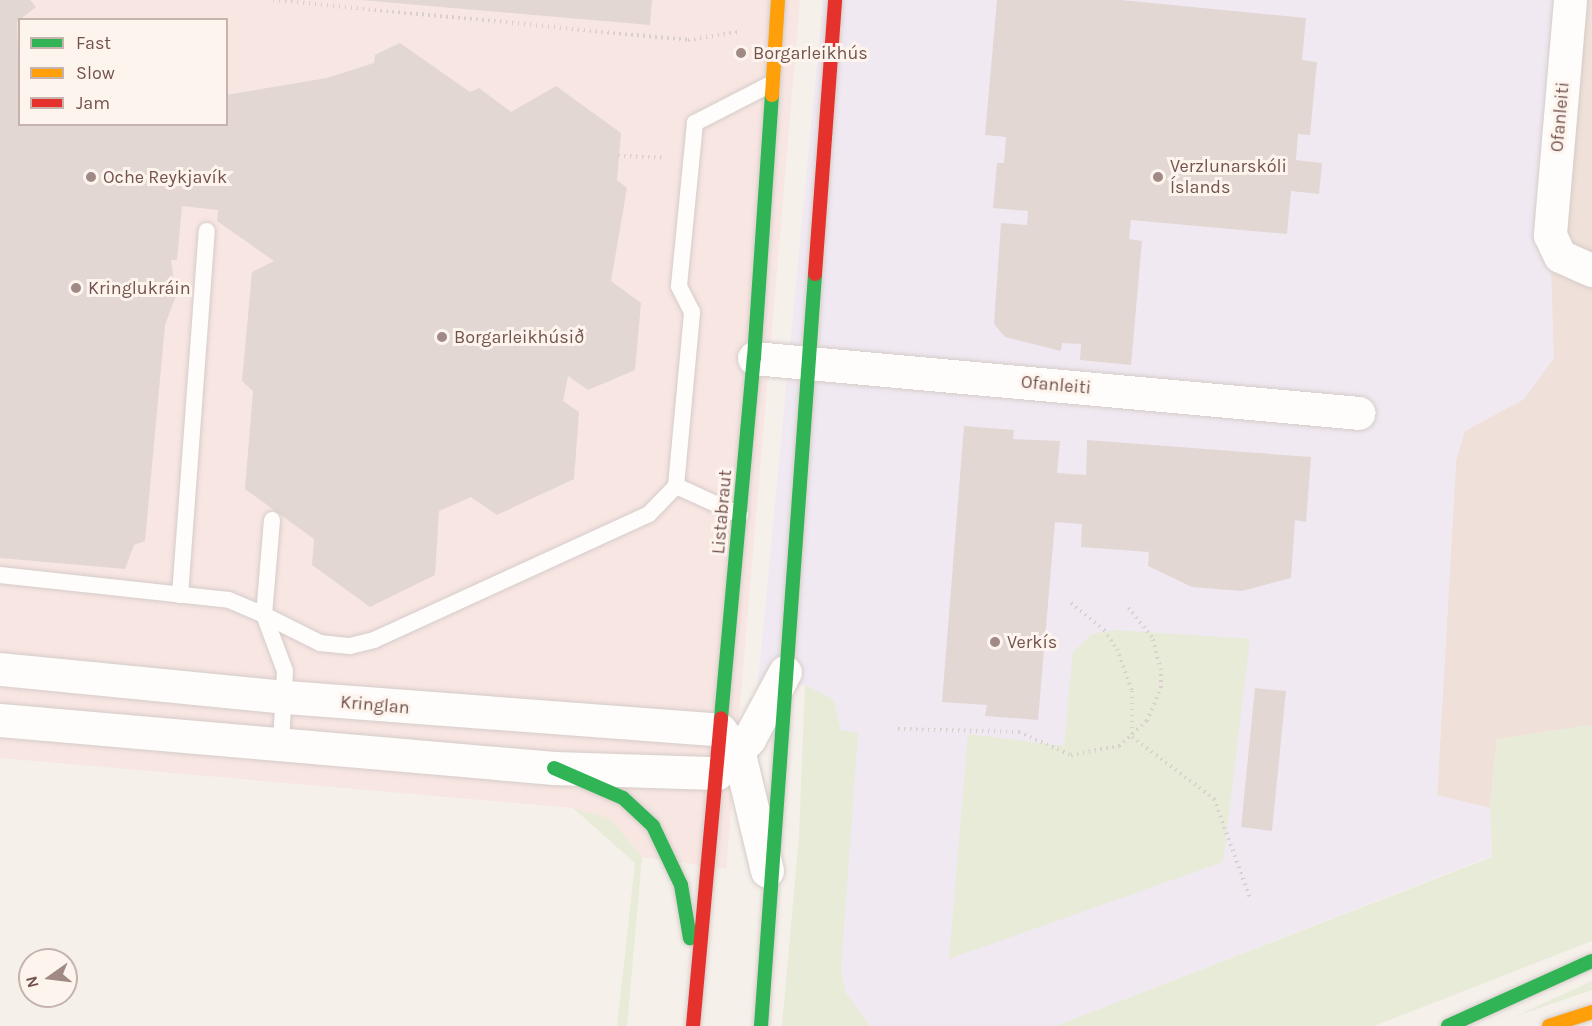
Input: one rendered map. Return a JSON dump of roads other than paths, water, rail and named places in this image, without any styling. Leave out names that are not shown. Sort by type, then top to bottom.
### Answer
[{"type":"street","name":"Listabraut","points":[[693,1026],[725,752],[740,515],[754,358],[769,85],[778,0]]},
{"type":"street","points":[[761,1026],[772,899],[785,672],[835,0]]},
{"type":"street","name":"Ofanleiti","points":[[1570,0],[1550,235],[1560,256],[1592,270]]},
{"type":"street","name":"Ofanleiti","points":[[754,358],[1359,412]]},
{"type":"street","name":"Kringlan","points":[[0,669],[286,697],[725,752]]},
{"type":"street","points":[[0,720],[554,768],[725,752],[785,672]]},
{"type":"street","points":[[725,752],[752,793],[772,899]]},
{"type":"street","points":[[554,768],[623,798],[653,826],[681,885],[698,979]]},
{"type":"street","points":[[1448,1026],[1592,961]]},
{"type":"street","points":[[1549,1026],[1592,1012]]},
{"type":"lane","points":[[0,575],[229,600],[320,643],[350,646],[374,640],[649,514],[676,486],[692,312],[679,286],[695,123],[769,85]]},
{"type":"lane","points":[[180,595],[207,231]]},
{"type":"lane","points":[[676,486],[740,515]]},
{"type":"lane","points":[[272,520],[264,615],[278,642],[286,697],[280,743]]},
{"type":"place","name":"Borgarleikhús","points":[[741,53]]},
{"type":"place","name":"Oche Reykjavík","points":[[91,177]]},
{"type":"place","name":"Verzlunarskóli Íslands","points":[[1158,177]]},
{"type":"place","name":"Kringlukráin","points":[[76,288]]},
{"type":"place","name":"Borgarleikhúsið","points":[[442,337]]},
{"type":"place","name":"Verkís","points":[[995,642]]}]
